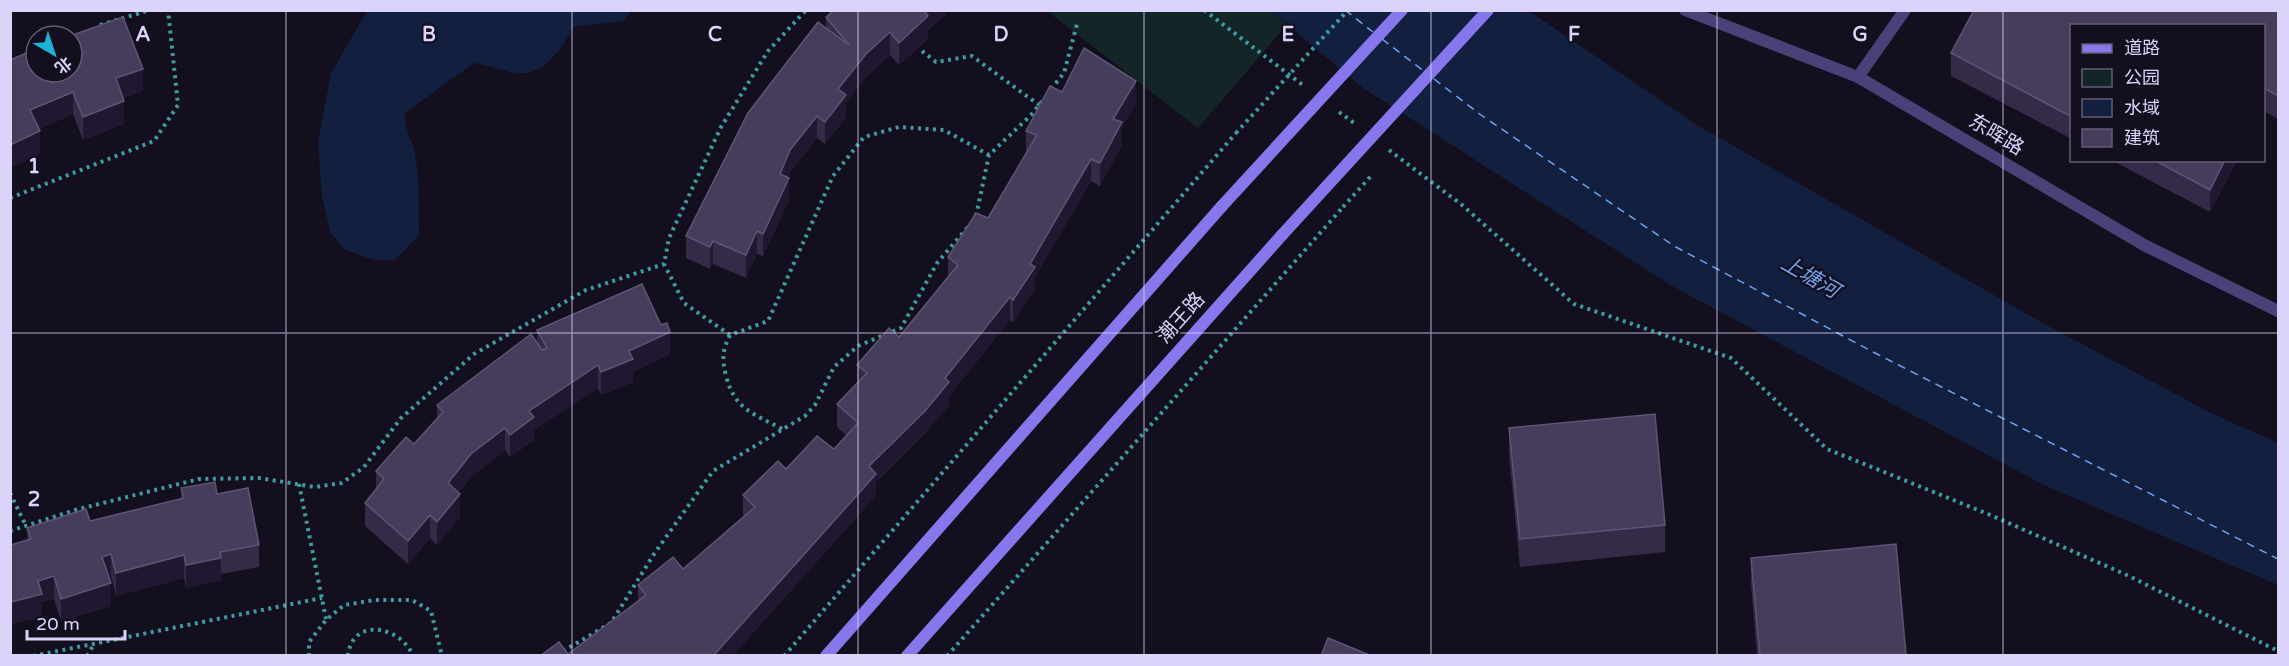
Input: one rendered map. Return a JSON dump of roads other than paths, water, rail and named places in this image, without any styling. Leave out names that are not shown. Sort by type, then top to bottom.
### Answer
[{"type":"main road","points":[[826,656],[1221,206],[1402,10]]},
{"type":"main road","name":"潮王路","points":[[907,656],[1282,235],[1488,10]]},
{"type":"street","name":"东晖路","points":[[1685,10],[1858,77],[2144,245],[2278,311]]},
{"type":"street","points":[[1858,77],[1905,10]]},
{"type":"water","points":[[367,11],[632,11],[623,21],[573,27],[558,52],[551,59],[536,70],[527,73],[506,71],[474,63],[405,113],[406,127],[414,149],[417,170],[419,235],[395,260],[374,260],[345,250],[330,232],[322,197],[318,142],[331,73]]},
{"type":"water","name":"上塘河","points":[[1271,11],[1529,11],[1697,125],[2041,322],[2211,413],[2278,443],[2278,585],[2044,485],[1672,286],[1363,88]]}]
